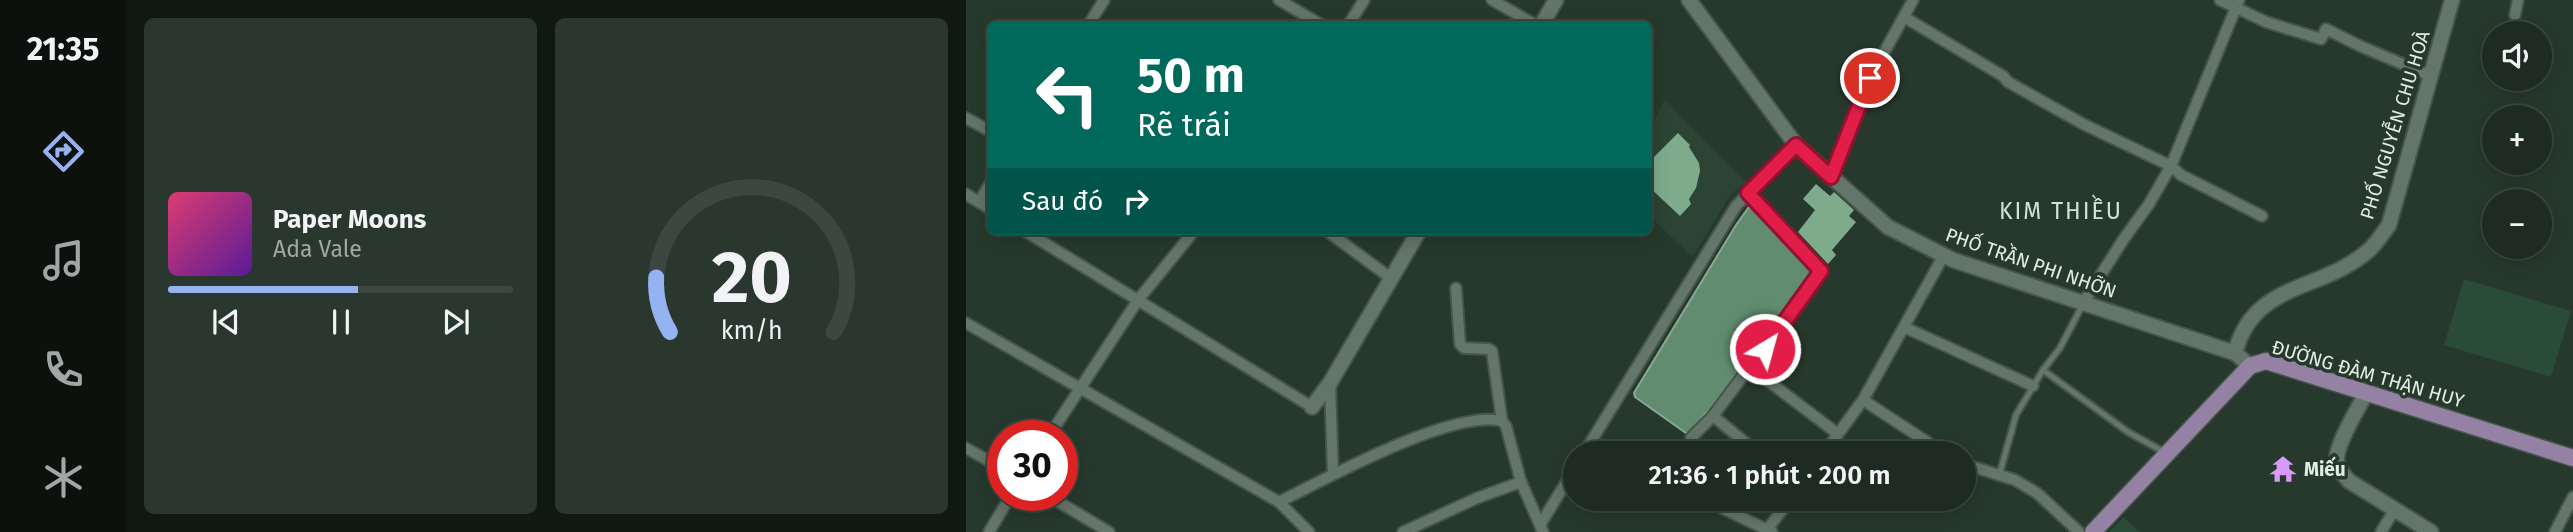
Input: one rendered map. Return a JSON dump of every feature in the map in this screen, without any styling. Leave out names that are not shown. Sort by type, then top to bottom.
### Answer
[{"type":"main road","name":"ĐƯỜNG ĐÀM THẬN HUY","points":[[2093,532],[2250,366],[2266,361],[2573,458]]},
{"type":"street","points":[[1091,21],[1104,0]]},
{"type":"street","points":[[1279,0],[1315,21]]},
{"type":"street","points":[[1351,21],[1364,0]]},
{"type":"street","points":[[1492,0],[1529,21]]},
{"type":"street","points":[[1544,21],[1556,0]]},
{"type":"street","name":"PHỐ TRẦN PHI NHỠN","points":[[1689,0],[1796,145],[1888,227],[1944,255],[2235,353],[2250,366]]},
{"type":"street","points":[[1831,177],[1870,78],[1913,0]]},
{"type":"street","points":[[2220,0],[2238,3],[2266,22],[2321,38],[2326,29],[2431,76]]},
{"type":"street","name":"PHỐ NGUYỄN CHU HOÀ","points":[[2235,353],[2240,333],[2257,310],[2271,299],[2338,270],[2369,250],[2389,225],[2452,0]]},
{"type":"street","points":[[2515,15],[2518,0]]},
{"type":"street","points":[[2083,303],[2123,240],[2150,204],[2171,166],[2238,3]]},
{"type":"street","points":[[1904,17],[2003,76],[2008,82],[2085,125],[2171,166],[2181,176],[2262,216]]},
{"type":"street","points":[[966,118],[987,129]]},
{"type":"street","points":[[1591,441],[1736,206],[1796,145]]},
{"type":"street","points":[[979,202],[987,189]]},
{"type":"street","points":[[1691,438],[1713,416],[1751,368],[1821,271],[1748,193]]},
{"type":"street","points":[[966,194],[987,207]]},
{"type":"street","points":[[1032,235],[1312,407],[1330,383],[1417,235]]},
{"type":"street","points":[[1059,420],[1138,300],[1191,235]]},
{"type":"street","points":[[1332,235],[1392,279]]},
{"type":"street","points":[[1833,441],[1863,400],[1944,255]]},
{"type":"street","points":[[1456,288],[1460,344],[1464,348],[1492,351],[1502,421],[1521,482],[1542,528]]},
{"type":"street","points":[[966,323],[1279,502],[1308,532]]},
{"type":"street","points":[[1904,327],[2033,386]]},
{"type":"street","points":[[1751,368],[1838,434]]},
{"type":"street","points":[[1330,383],[1333,474]]},
{"type":"street","points":[[2366,393],[2339,448],[2339,469],[2349,481],[2431,532]]},
{"type":"street","points":[[1863,400],[1926,441]]},
{"type":"street","points":[[1713,416],[1743,441]]},
{"type":"street","points":[[1279,502],[1333,474],[1455,423],[1476,419],[1502,421]]},
{"type":"street","points":[[966,447],[987,459]]},
{"type":"street","points":[[1976,468],[2015,480],[2037,493],[2079,532]]},
{"type":"street","points":[[1403,532],[1477,498],[1521,482]]},
{"type":"street","points":[[1542,528],[1563,490]]},
{"type":"street","points":[[2555,532],[2573,497]]},
{"type":"street","points":[[2381,532],[2395,509]]},
{"type":"street","points":[[989,532],[1002,511]]},
{"type":"street","points":[[1074,511],[1109,532]]},
{"type":"street","points":[[1727,511],[1768,531],[1782,511]]},
{"type":"lane","points":[[1999,475],[2016,415],[2043,370],[2060,348],[2083,303]]},
{"type":"lane","points":[[2043,370],[2128,432],[2166,454]]},
{"type":"shaded area","points":[[1665,100],[1746,182],[1731,194],[1692,257],[1652,218],[1652,124]]},
{"type":"shaded area","points":[[1749,207],[1814,271],[1712,409],[1690,434],[1686,433],[1635,397],[1634,393]]},
{"type":"shaded area","points":[[2464,279],[2571,311],[2551,377],[2444,345]]},
{"type":"shaded area","points":[[2124,517],[2139,532],[2109,532]]},
{"type":"building","points":[[1678,133],[1690,145],[1699,163],[1696,188],[1689,199],[1691,204],[1680,216],[1652,190],[1652,159]]},
{"type":"building","points":[[1816,184],[1830,196],[1834,192],[1854,210],[1849,216],[1856,222],[1832,250],[1836,255],[1828,264],[1798,232],[1815,210],[1803,199]]},
{"type":"place","name":"Miếu","points":[[2283,469]]},
{"type":"district","name":"KIM THIỀU","points":[[2061,211]]},
{"type":"route","points":[[1765,349],[1821,271],[1748,193],[1796,145],[1831,177],[1870,78]]}]
